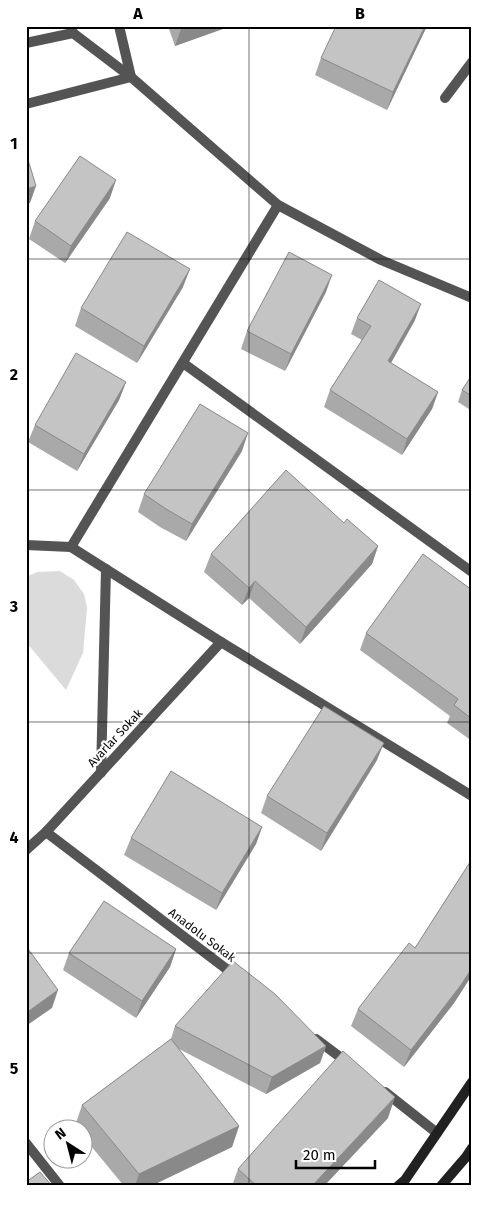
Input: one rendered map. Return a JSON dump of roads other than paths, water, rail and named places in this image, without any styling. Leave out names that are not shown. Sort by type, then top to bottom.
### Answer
[{"type":"main road","points":[[398,1186],[472,1082]]},
{"type":"main road","points":[[441,1186],[472,1148]]},
{"type":"street","points":[[119,26],[131,77]]},
{"type":"street","points":[[26,43],[72,30],[131,77],[278,205],[381,260],[472,298]]},
{"type":"street","points":[[445,98],[472,62]]},
{"type":"street","points":[[26,104],[131,77]]},
{"type":"street","points":[[71,546],[278,205]]},
{"type":"street","points":[[183,363],[472,572]]},
{"type":"street","points":[[26,545],[71,546],[221,642],[472,796]]},
{"type":"street","points":[[101,773],[106,569]]},
{"type":"street","name":"Avarlar Sokak","points":[[26,850],[46,832],[221,642]]},
{"type":"street","name":"Anadolu Sokak","points":[[46,832],[247,985]]},
{"type":"street","points":[[308,1032],[353,1068]]},
{"type":"street","points":[[376,1086],[437,1133]]},
{"type":"street","points":[[26,1143],[60,1186]]}]
